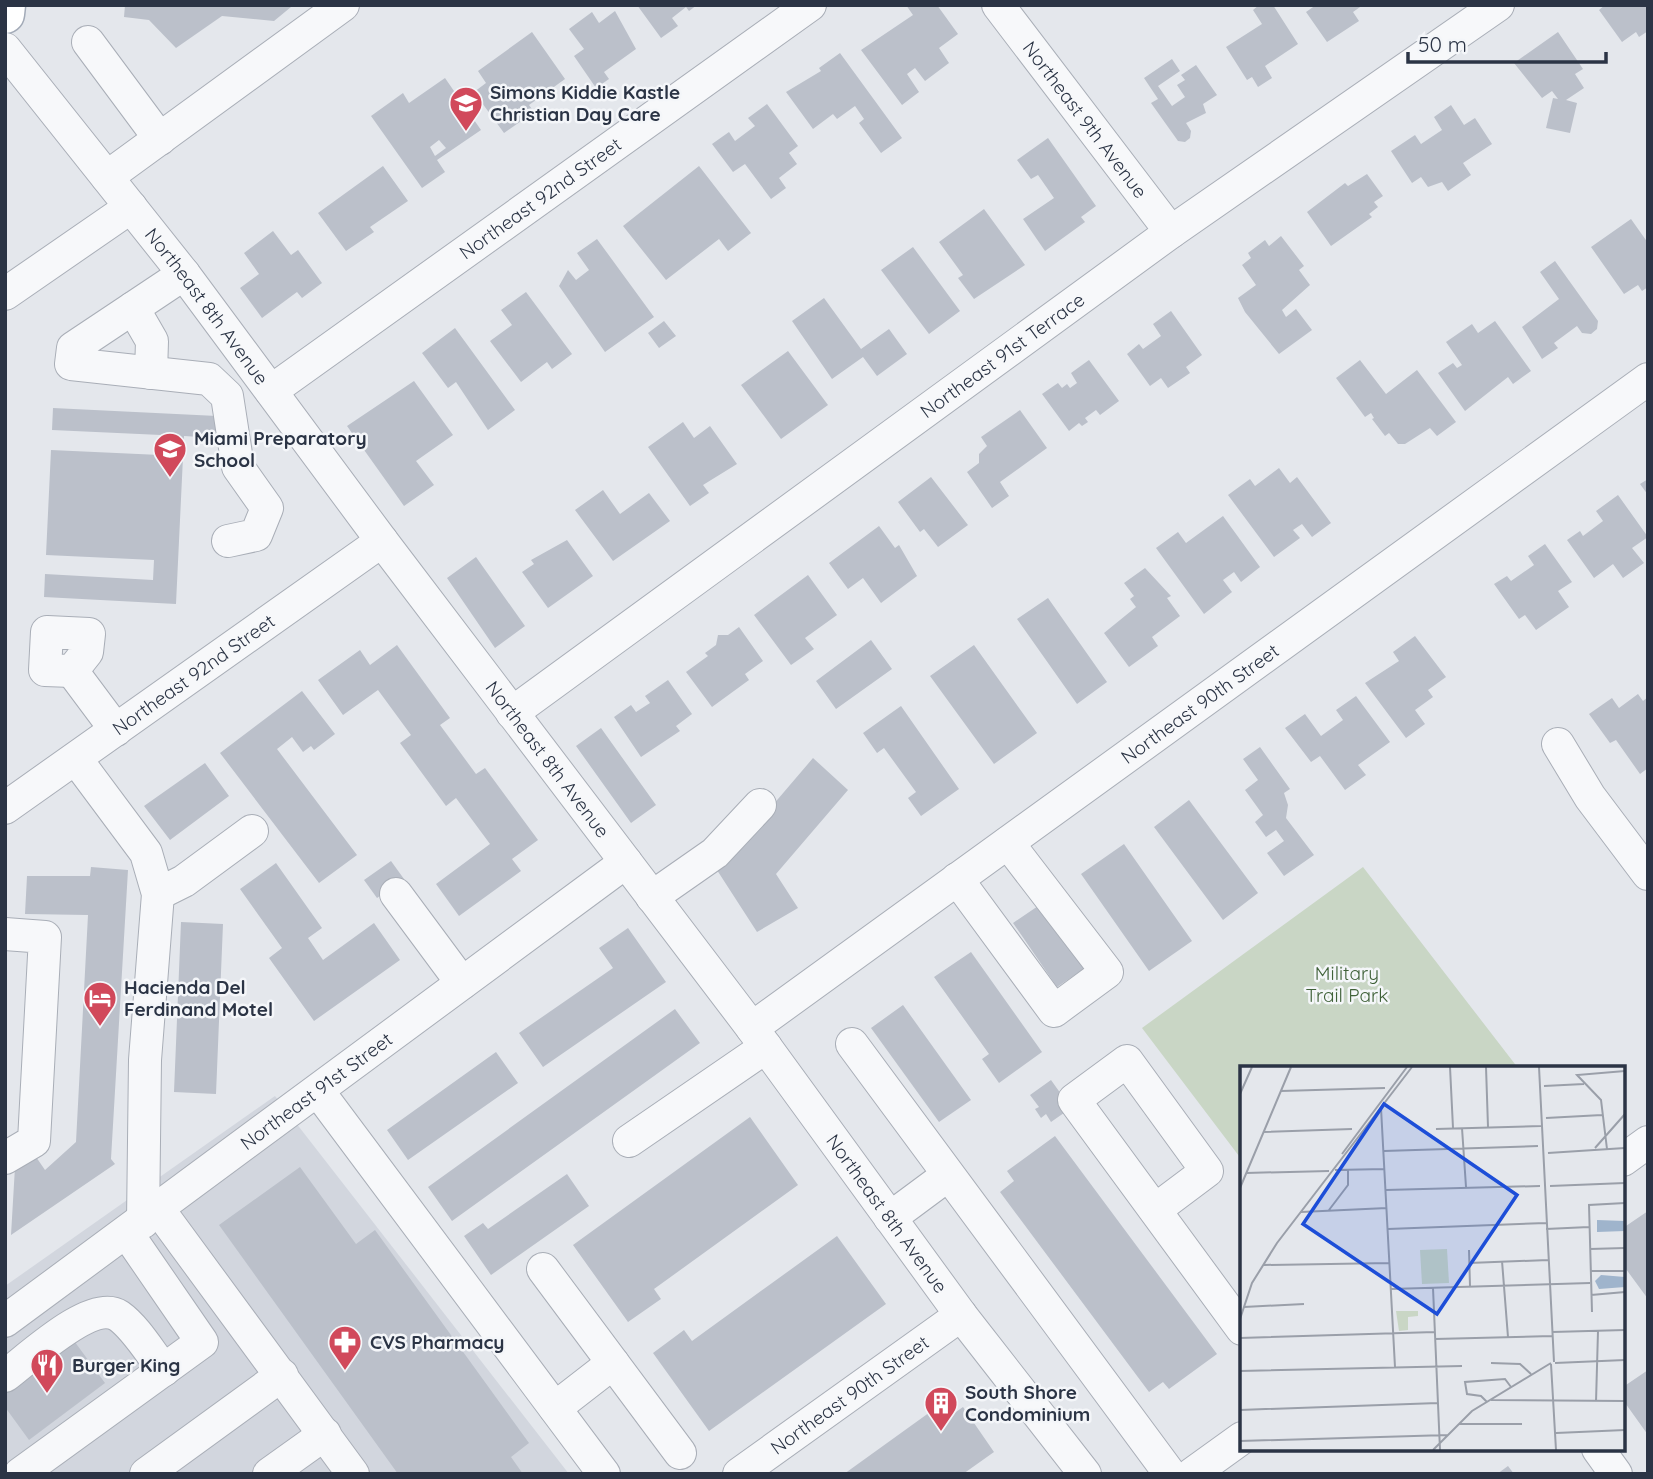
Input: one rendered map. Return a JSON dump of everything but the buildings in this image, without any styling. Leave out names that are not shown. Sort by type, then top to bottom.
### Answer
[{"type":"main road","points":[[5,14],[6,5]]},
{"type":"street","points":[[107,177],[343,5]]},
{"type":"street","name":"Northeast 92nd Street","points":[[271,391],[810,5]]},
{"type":"street","name":"Northeast 9th Avenue","points":[[998,5],[1171,232]]},
{"type":"street","name":"Northeast 91st Terrace","points":[[512,713],[1171,232],[1498,5]]},
{"type":"street","points":[[89,42],[160,139]]},
{"type":"street","name":"Northeast 8th Avenue","points":[[5,49],[184,274],[382,541],[759,1037],[961,1315],[1085,1474]]},
{"type":"street","points":[[5,294],[131,206]]},
{"type":"street","points":[[184,274],[73,348],[71,364],[209,379],[227,396],[238,467],[267,508],[256,535],[228,541]]},
{"type":"street","points":[[133,308],[152,341],[151,373]]},
{"type":"street","name":"Northeast 90th Street","points":[[629,1142],[957,879],[1648,379]]},
{"type":"street","name":"Northeast 92nd Street","points":[[5,808],[382,541]]},
{"type":"street","points":[[72,671],[116,730]]},
{"type":"street","points":[[1558,744],[1590,796],[1643,857]]},
{"type":"street","points":[[20,1474],[202,1342],[143,1222],[145,1060],[158,894],[146,853],[76,759]]},
{"type":"street","points":[[652,897],[715,853],[760,806]]},
{"type":"street","points":[[158,894],[184,881],[252,831]]},
{"type":"street","points":[[957,879],[1054,1011],[1107,972],[1008,843]]},
{"type":"street","name":"Northeast 91st Street","points":[[5,1321],[143,1222],[626,862]]},
{"type":"street","points":[[396,894],[462,983]]},
{"type":"street","points":[[5,934],[46,937],[34,1141],[5,1158]]},
{"type":"street","points":[[852,1044],[1170,1474]]},
{"type":"street","points":[[1155,1210],[1207,1171],[1127,1061],[1074,1100],[1240,1326]]},
{"type":"street","points":[[318,1091],[604,1474]]},
{"type":"street","points":[[1625,1159],[1648,1142]]},
{"type":"street","points":[[890,1218],[948,1175]]},
{"type":"street","points":[[143,1222],[282,1375],[353,1474]]},
{"type":"street","points":[[543,1269],[680,1453]]},
{"type":"street","points":[[5,1376],[79,1321],[106,1312],[122,1318],[164,1370]]},
{"type":"street","name":"Northeast 90th Street","points":[[739,1474],[961,1315]]},
{"type":"street","points":[[555,1408],[613,1363]]},
{"type":"street","points":[[146,1474],[282,1375]]},
{"type":"street","points":[[269,1474],[325,1434]]},
{"type":"street","points":[[1192,1474],[1240,1439]]},
{"type":"street","points":[[1599,1451],[1616,1474]]},
{"type":"shaded area","points":[[275,1096],[569,1474],[5,1474],[5,1286]]},
{"type":"green space","name":"Military Trail Park","points":[[1363,867],[1516,1066],[1240,1066],[1240,1157],[1142,1028]]},
{"type":"place","name":"Simons Kiddie Kastle Christian Day Care","points":[[466,133]]},
{"type":"place","name":"Miami Preparatory School","points":[[170,479]]},
{"type":"place","name":"Hacienda Del Ferdinand Motel","points":[[100,1028]]},
{"type":"place","name":"CVS Pharmacy","points":[[345,1372]]},
{"type":"place","name":"Burger King","points":[[47,1395]]},
{"type":"place","name":"South Shore Condominium","points":[[941,1433]]}]
